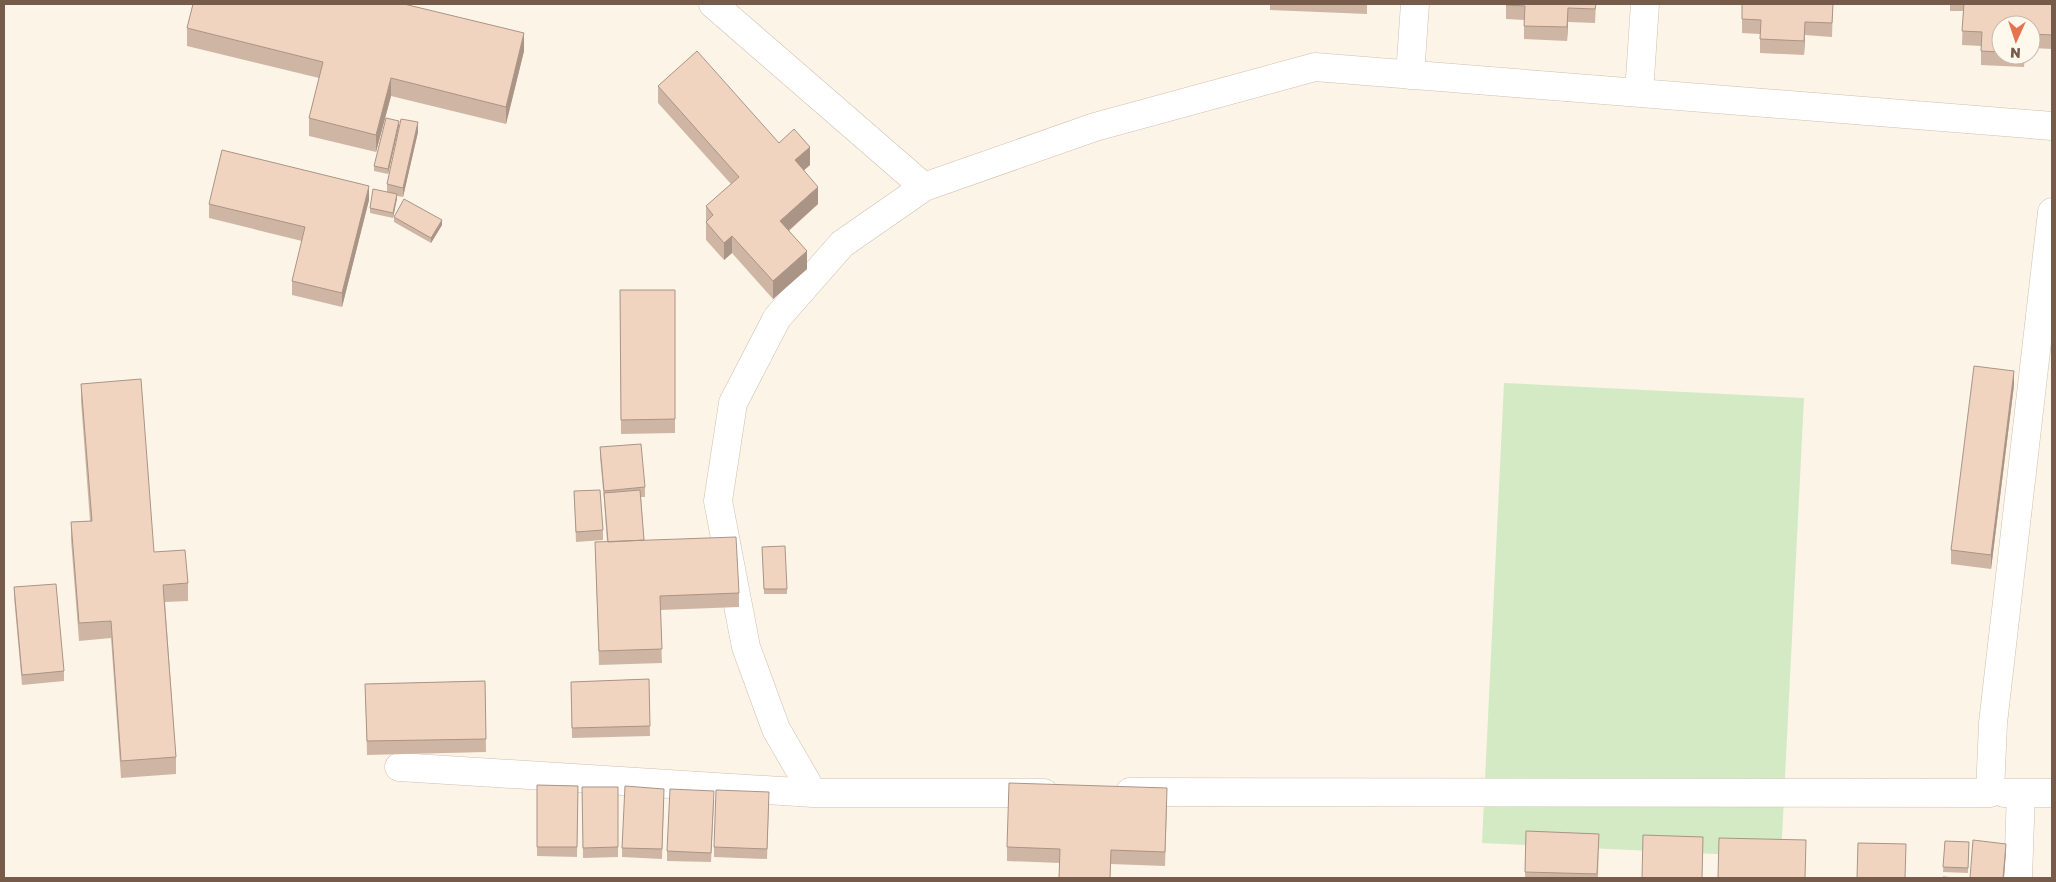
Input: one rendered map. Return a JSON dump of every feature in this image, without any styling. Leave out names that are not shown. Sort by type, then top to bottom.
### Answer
[{"type":"street","points":[[713,4],[924,187]]},
{"type":"street","points":[[1410,75],[1415,4]]},
{"type":"street","points":[[1639,93],[1645,4]]},
{"type":"street","points":[[813,793],[776,729],[746,647],[718,501],[733,404],[777,318],[842,244],[924,187],[1095,127],[1315,68],[2052,126]]},
{"type":"street","points":[[1987,787],[2052,212]]},
{"type":"street","points":[[399,767],[813,793],[1073,792]]},
{"type":"street","points":[[1103,792],[1987,787],[2021,793],[2052,793]]},
{"type":"street","points":[[2018,878],[2021,793]]},
{"type":"green space","points":[[1504,383],[1804,398],[1781,857],[1482,843]]},
{"type":"building","points":[[193,4],[404,4],[524,33],[506,107],[391,78],[376,135],[309,118],[323,62],[187,28]]},
{"type":"building","points":[[1506,4],[1596,4],[1595,9],[1568,8],[1567,27],[1524,26],[1525,6]]},
{"type":"building","points":[[1742,4],[1833,4],[1832,23],[1805,22],[1804,41],[1760,39],[1761,20],[1742,19]]},
{"type":"building","points":[[1964,4],[2052,4],[2052,35],[2041,34],[2041,15],[1991,15],[1991,52],[1981,51],[1982,32],[1962,31]]},
{"type":"building","points":[[697,51],[779,143],[794,129],[810,147],[795,160],[818,187],[780,221],[807,251],[773,281],[732,236],[724,243],[706,222],[713,215],[706,206],[739,177],[658,86]]},
{"type":"building","points":[[386,118],[399,121],[388,169],[374,166]]},
{"type":"building","points":[[401,119],[418,122],[403,188],[387,184]]},
{"type":"building","points":[[222,150],[369,186],[342,293],[292,281],[305,227],[209,204]]},
{"type":"building","points":[[373,189],[397,194],[393,213],[370,208]]},
{"type":"building","points":[[404,199],[442,220],[431,238],[394,217]]},
{"type":"building","points":[[620,290],[675,290],[675,419],[621,420]]},
{"type":"building","points":[[1974,366],[2014,371],[1991,555],[1951,550]]},
{"type":"building","points":[[141,379],[154,552],[185,550],[188,583],[163,585],[176,757],[121,761],[111,621],[79,623],[71,522],[92,521],[81,384]]},
{"type":"building","points":[[641,444],[645,487],[604,491],[600,447]]},
{"type":"building","points":[[600,490],[603,530],[576,532],[574,491]]},
{"type":"building","points":[[640,490],[644,540],[608,542],[604,493]]},
{"type":"building","points":[[736,537],[739,593],[660,596],[662,649],[599,651],[595,542]]},
{"type":"building","points":[[785,546],[787,589],[764,589],[762,547]]},
{"type":"building","points":[[56,584],[64,671],[22,675],[14,587]]},
{"type":"building","points":[[649,679],[650,726],[572,728],[571,682]]},
{"type":"building","points":[[485,681],[486,739],[367,741],[365,684]]},
{"type":"building","points":[[1009,783],[1167,788],[1165,852],[1111,850],[1110,878],[1059,878],[1060,849],[1007,847]]},
{"type":"building","points":[[537,785],[578,786],[577,847],[537,847]]},
{"type":"building","points":[[625,786],[664,789],[662,849],[622,848]]},
{"type":"building","points":[[582,787],[618,787],[618,847],[583,848]]},
{"type":"building","points":[[670,789],[714,791],[711,853],[667,851]]},
{"type":"building","points":[[716,790],[769,792],[767,849],[714,847]]},
{"type":"building","points":[[1526,831],[1599,834],[1597,874],[1525,872]]},
{"type":"building","points":[[1643,835],[1703,837],[1702,878],[1642,878]]},
{"type":"building","points":[[1719,838],[1806,840],[1805,878],[1718,878]]},
{"type":"building","points":[[1973,840],[2006,844],[2003,878],[1970,878]]},
{"type":"building","points":[[1945,841],[1969,842],[1968,868],[1943,867]]},
{"type":"building","points":[[1858,843],[1906,844],[1905,878],[1857,878]]}]
